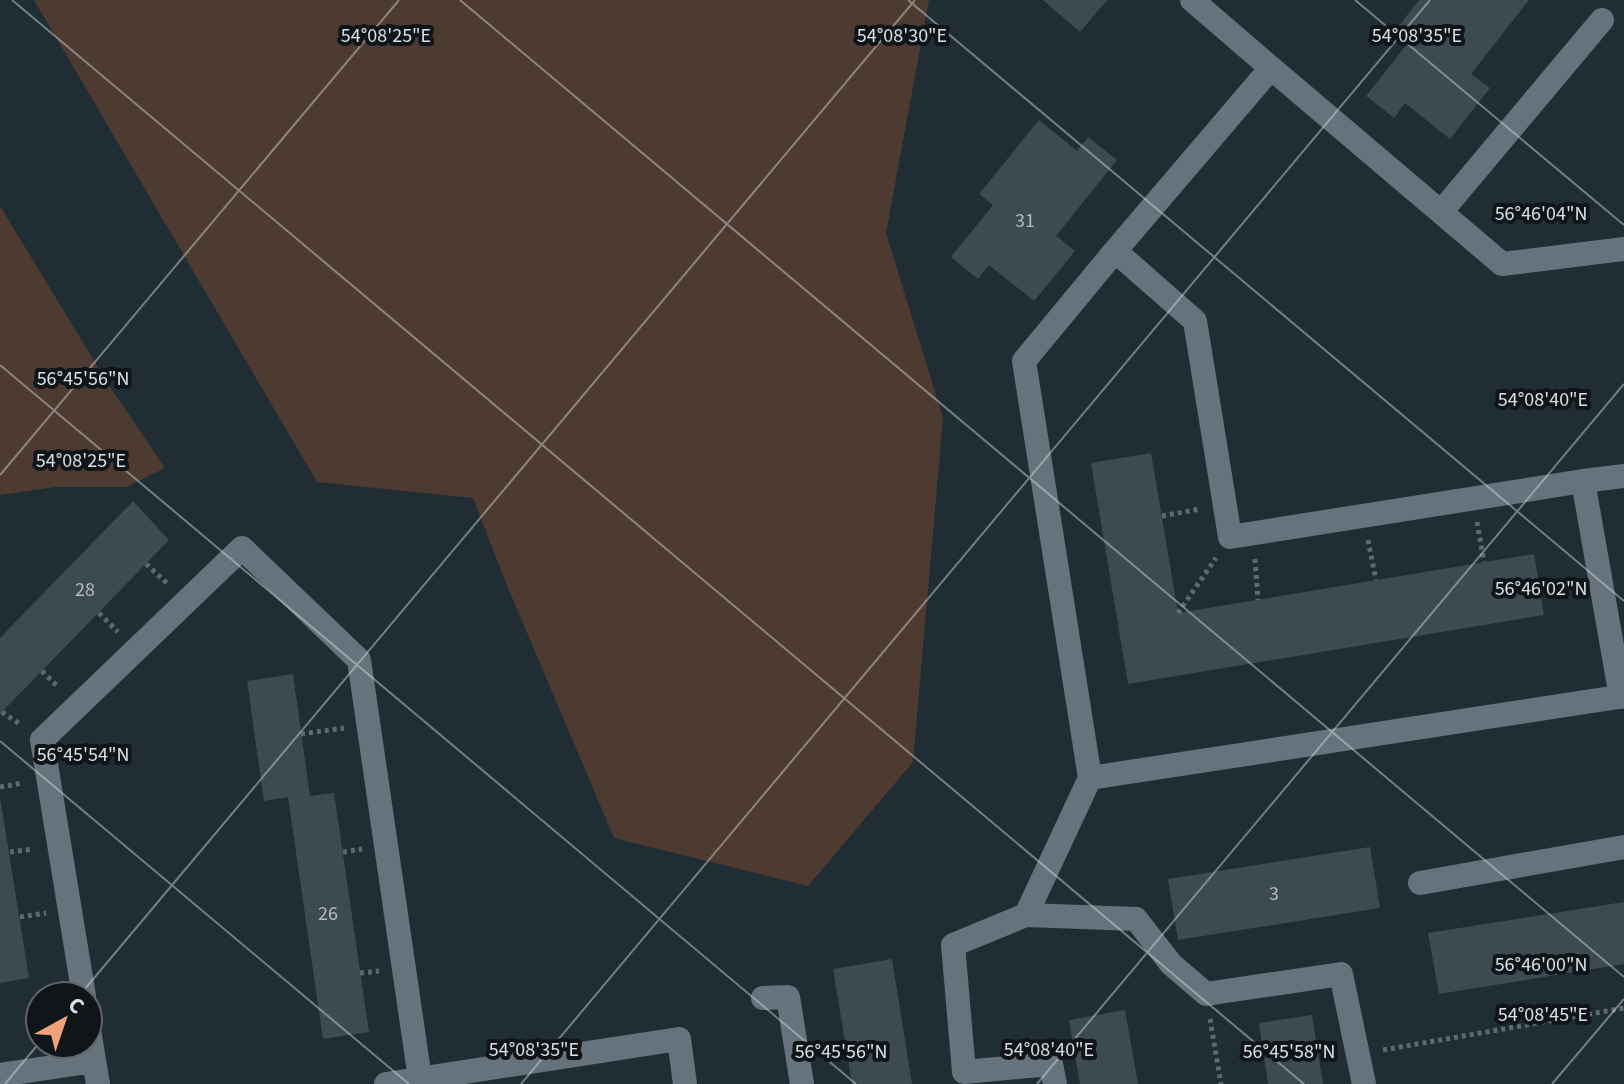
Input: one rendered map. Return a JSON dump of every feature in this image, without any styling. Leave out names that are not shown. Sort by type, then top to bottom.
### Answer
[{"type":"lane","points":[[1192,0],[1502,264],[1624,249]]},
{"type":"lane","points":[[1441,212],[1602,20]]},
{"type":"lane","points":[[1026,915],[1090,778],[1024,361],[1271,68]]},
{"type":"lane","points":[[1115,251],[1195,321],[1225,504],[1242,536],[1624,476]]},
{"type":"lane","points":[[1090,778],[1622,697],[1583,481]]},
{"type":"lane","points":[[81,980],[42,740],[242,548],[359,660],[420,1079]]},
{"type":"lane","points":[[1420,883],[1624,847]]},
{"type":"lane","points":[[1055,1084],[1051,1064],[964,1072],[953,945],[1026,915],[1136,919],[1171,964],[1206,994],[1341,974],[1364,1084]]},
{"type":"lane","points":[[763,998],[788,997],[802,1084]]},
{"type":"lane","points":[[386,1084],[535,1072],[679,1039],[685,1084]]},
{"type":"lane","points":[[0,1075],[96,1072]]},
{"type":"path","points":[[1162,516],[1225,504]]},
{"type":"path","points":[[1363,516],[1376,580]]},
{"type":"path","points":[[1242,536],[1258,600]]},
{"type":"path","points":[[1178,613],[1242,536]]},
{"type":"path","points":[[1481,547],[1484,562]]},
{"type":"path","points":[[301,734],[368,724]]},
{"type":"path","points":[[1206,994],[1221,1084]]},
{"type":"path","points":[[1358,1054],[1624,1008]]},
{"type":"shaded area","points":[[34,0],[929,0],[886,233],[943,418],[913,762],[808,886],[614,838],[473,498],[317,482]]},
{"type":"shaded area","points":[[0,206],[107,382],[165,468],[127,487],[56,487],[0,495]]},
{"type":"building","points":[[1043,0],[1107,0],[1080,32]]},
{"type":"building","points":[[1419,0],[1529,0],[1471,74],[1490,88],[1450,139],[1405,103],[1394,118],[1366,96],[1408,43],[1394,32]]},
{"type":"building","points":[[1039,120],[1077,151],[1088,137],[1117,160],[1056,236],[1075,251],[1034,301],[989,265],[978,279],[951,257],[993,205],[979,194]]},
{"type":"building","points":[[1151,453],[1178,613],[1534,554],[1544,615],[1128,684],[1091,463]]},
{"type":"building","points":[[133,501],[169,540],[0,714],[0,638]]},
{"type":"building","points":[[293,674],[310,796],[334,793],[369,1032],[323,1039],[288,797],[264,801],[247,681]]},
{"type":"building","points":[[0,797],[29,978],[0,983]]},
{"type":"building","points":[[1370,847],[1380,908],[1178,940],[1168,879]]},
{"type":"building","points":[[1624,902],[1624,964],[1439,994],[1428,933]]},
{"type":"building","points":[[892,959],[912,1084],[852,1084],[833,969]]},
{"type":"building","points":[[1125,1010],[1138,1084],[1080,1084],[1069,1020]]},
{"type":"building","points":[[1312,1015],[1323,1084],[1268,1084],[1259,1023]]}]
